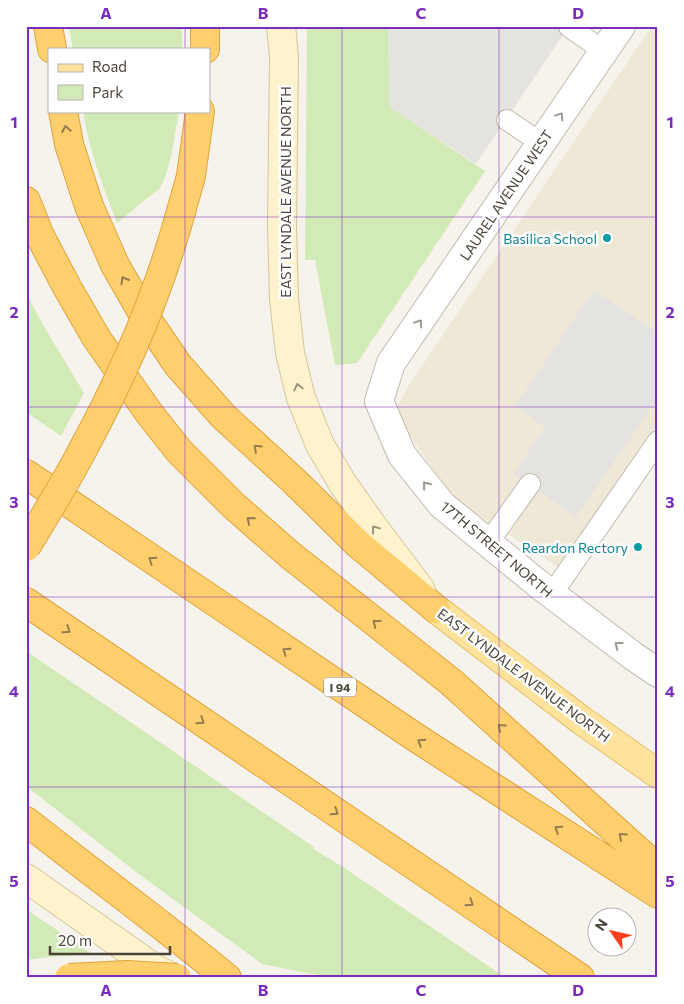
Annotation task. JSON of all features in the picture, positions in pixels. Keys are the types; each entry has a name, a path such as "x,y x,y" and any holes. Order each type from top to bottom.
{"highway":[{"path":"48,26 52,48"},
{"path":"205,26 205,48"},
{"path":"63,112 69,144 89,206 115,265 142,312 178,365 224,416 358,544 436,609"},
{"path":"26,547 82,452 111,395 158,287 173,242 191,176 200,112"},
{"path":"26,201 40,236 97,339 149,413 180,451 232,505 290,555 451,682 658,869"},
{"name":"I 94","path":"26,474 415,738 658,894"},
{"path":"26,602 580,978"},
{"path":"26,821 180,939 227,978"},
{"path":"69,978 127,975 175,978"}],"main road":[{"name":"EAST LYNDALE AVENUE NORTH","path":"281,26 284,57 282,227 284,299 290,353 301,398 320,445 343,484 436,609 581,720 658,774"},
{"path":"26,878 157,970 175,978"}],"street":[{"name":"LAUREL AVENUE WEST","path":"391,363 621,26"},
{"name":"17TH STREET NORTH","path":"391,363 379,401 402,455 442,505 552,594 658,673"}],"lane":[{"path":"569,27 604,51"},
{"path":"507,120 541,143"},
{"path":"552,594 658,441"},
{"path":"488,543 530,484"}],"shaded area":[{"path":"388,26 569,26 476,164 390,107"},
{"path":"652,26 658,26 658,424 561,569 455,500 401,423 398,405 407,388"},
{"path":"594,290 658,333 658,398 576,517 514,474 545,427 515,406"}],"green space":[{"path":"69,26 182,26 182,48 73,48"},
{"path":"307,26 388,26 390,107 485,171 357,363 335,365 315,260 305,260"},
{"path":"83,112 179,112 170,160 160,188 117,223 93,154"},
{"path":"26,293 84,393 61,436 26,412"},
{"path":"26,651 314,847 313,849 343,867 506,978 333,978 262,964 140,875 26,786"},
{"path":"26,909 92,954 26,960"}],"place":[{"name":"Basilica School","path":"607,238"},
{"name":"Reardon Rectory","path":"638,547"}]}
